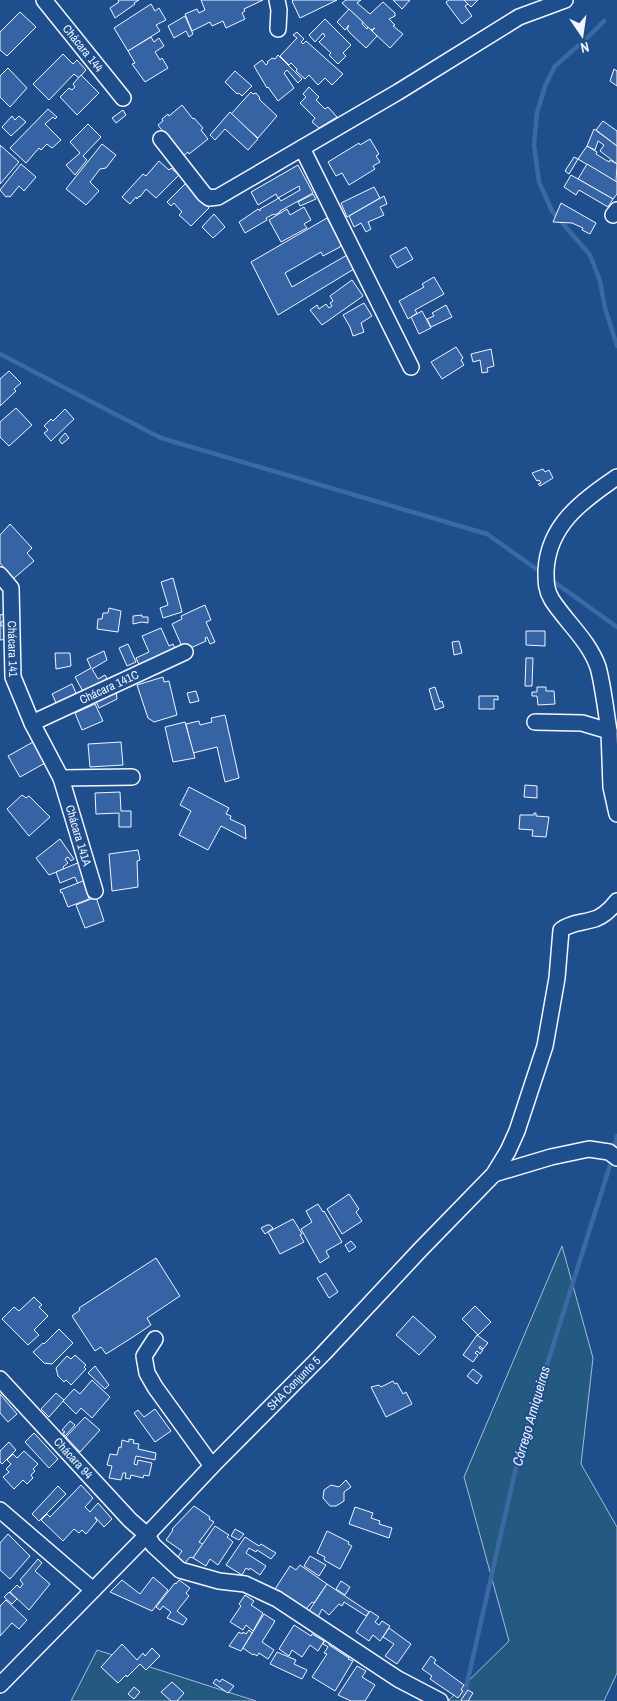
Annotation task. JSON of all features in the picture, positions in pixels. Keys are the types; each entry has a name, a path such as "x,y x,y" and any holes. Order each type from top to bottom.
{"street":[{"name":"Chácara 144","path":"44,0 123,98"},
{"path":"277,0 279,10 278,29"},
{"path":"161,139 204,194 213,199 232,190 398,92 519,17 565,0"},
{"path":"302,148 411,367"},
{"path":"617,478 584,500 559,528 547,556 546,587 552,600 583,640 598,666 609,731 611,787 617,814"},
{"name":"Chácara 141","path":"0,574 5,590 13,677 32,723"},
{"name":"Chácara 141C","path":"32,723 185,652"},
{"path":"535,722 582,723 609,731"},
{"name":"Chácara 141A","path":"32,723 61,778 95,891"},
{"path":"61,778 132,777"},
{"name":"SHA Conjunto 5","path":"0,1686 494,1174 508,1152 518,1131 545,1046 557,978 561,930 572,924 600,917 617,902"},
{"path":"494,1174 551,1157 589,1149 609,1152 617,1158"},
{"path":"155,1339 144,1356 147,1373 174,1416 212,1466"},
{"name":"Chácara 94","path":"0,1379 130,1520 147,1535 153,1545 180,1570 219,1581 245,1584 277,1599 398,1679 440,1701"},
{"path":"0,1510 93,1590"}],"shaded area":[{"path":"562,1246 593,1358 581,1464 617,1527 617,1673 604,1701 448,1701 509,1641 464,1477"},
{"path":"97,1650 256,1701 71,1701"}],"building":[{"path":"118,0 139,0 115,18 110,8 119,2"},
{"path":"201,0 263,0 244,9 245,11 242,13 245,19 226,28 223,21 212,26 210,22 192,31 185,14 197,9 199,13 205,10"},
{"path":"293,0 337,0 300,18"},
{"path":"346,0 361,0 357,3 370,14 383,2 395,13 395,16 389,19 395,25 393,26 403,34 390,48 372,31 375,28 371,30 342,3"},
{"path":"393,0 410,0 402,9"},
{"path":"449,0 464,0 468,4 465,6 472,16 462,24 447,4 446,2"},
{"path":"464,0 478,0 471,7"},
{"path":"151,4 155,11 159,8 166,20 156,25 160,31 128,51 114,28"},
{"path":"349,9 363,22 362,24 367,29 368,27 377,36 366,48 347,29 349,25 345,30 337,22"},
{"path":"20,12 36,27 7,56 0,50 0,32"},
{"path":"185,16 193,34 189,37 186,31 174,38 168,26"},
{"path":"325,19 351,45 343,53 346,56 338,64 329,55 331,53 319,42 325,36 323,33 315,42 309,35"},
{"path":"297,32 304,39 301,42 303,44 306,41 343,74 332,85 325,78 318,85 309,75 305,79 296,71 297,69 291,63 289,65 280,56 297,38 293,35"},
{"path":"151,37 154,42 159,38 164,46 155,52 160,60 162,58 168,68 145,82 132,64 135,63 128,51"},
{"path":"63,54 73,64 77,60 86,70 79,78 74,74 49,100 33,84"},
{"path":"278,55 302,79 298,83 287,70 284,73 294,88 278,101 267,88 254,66 262,60 266,65 267,62 272,58 275,59"},
{"path":"8,68 27,88 10,107 0,97 0,76"},
{"path":"614,69 617,71 617,86 610,81"},
{"path":"235,71 252,86 242,96 239,93 237,94 225,82"},
{"path":"81,75 99,93 77,115 60,97 69,88 72,90 75,87 73,84"},
{"path":"309,87 319,97 316,100 325,109 328,107 337,117 319,128 312,122 315,118 300,103 306,97 303,94"},
{"path":"251,92 253,94 256,93 259,99 277,116 258,138 231,114"},
{"path":"182,105 203,128 201,130 208,139 189,154 188,152 182,157 158,125 168,114 169,116"},
{"path":"48,109 57,117 55,119 53,117 45,124 61,140 52,148 47,144 41,150 39,148 26,163 10,148"},
{"path":"123,110 126,115 116,123 112,118"},
{"path":"230,112 258,139 248,150 225,129 215,140 210,135"},
{"path":"12,116 15,120 19,116 26,122 11,136 2,127"},
{"path":"603,121 617,131 617,146 596,130"},
{"path":"88,124 101,137 83,156 87,160 75,175 66,165 80,153 70,142"},
{"path":"594,129 617,146 617,164 600,151 604,145 598,141 595,150 587,146"},
{"path":"370,139 379,154 376,156 380,162 373,166 375,169 349,185 342,173 336,176 328,162 359,143 360,145"},
{"path":"102,144 116,155 106,168 100,169 90,182 99,191 86,205 66,189"},
{"path":"0,145 19,162 0,184"},
{"path":"587,146 609,162 610,160 617,164 616,182 578,159"},
{"path":"574,157 578,159 569,174 565,171"},
{"path":"159,161 169,170 171,168 179,175 156,198 146,189 140,197 137,199 136,197 130,204 122,197 143,174 146,176"},
{"path":"21,164 36,177 24,191 19,186 10,197 6,197 0,190"},
{"path":"587,164 617,182 617,194 613,199 578,179"},
{"path":"298,165 313,193 275,215 266,218 267,220 245,233 239,222 258,209 260,211 260,209 279,198 281,201 300,190 299,186 278,198 276,194 258,205 251,192"},
{"path":"571,175 613,199 608,207 579,190 576,195 564,187"},
{"path":"186,183 209,208 191,226 179,215 182,212 174,203 171,206 167,202"},
{"path":"374,187 380,198 347,217 341,203"},
{"path":"313,194 316,199 300,206 298,202"},
{"path":"384,196 387,204 380,207 384,215 368,222 371,229 366,232 361,223 354,227 349,216"},
{"path":"561,203 596,223 590,234 572,223 553,222"},
{"path":"304,207 311,220 304,224 307,228 281,242 269,220 287,209 290,215"},
{"path":"214,214 225,227 213,238 202,227"},
{"path":"327,218 341,244 340,247 323,256 321,252 285,273 292,287 347,255 354,269 278,315 251,262"},
{"path":"406,247 413,259 397,268 390,256"},
{"path":"434,277 444,294 415,310 417,313 408,319 399,301 424,287 422,284"},
{"path":"352,280 363,296 322,325 310,310 317,305 319,309 326,304 329,308 332,306 330,303 333,301 330,296"},
{"path":"364,303 372,316 361,323 364,332 353,336 343,315"},
{"path":"446,305 452,317 431,327 427,319 434,316 432,313"},
{"path":"422,311 431,328 419,334 411,317"},
{"path":"456,347 463,358 461,360 464,365 442,379 431,362"},
{"path":"491,349 494,366 487,368 488,372 482,373 480,360 473,362 471,354"},
{"path":"9,371 21,383 14,389 16,391 0,406 0,379"},
{"path":"16,408 32,425 9,446 0,437 0,422"},
{"path":"65,409 74,419 51,441 44,433 48,430 44,426 51,419 53,421"},
{"path":"65,433 69,438 62,444 59,440"},
{"path":"543,469 545,472 549,470 553,478 540,486 538,484 541,483 539,480 537,481 532,473"},
{"path":"10,524 32,548 27,553 34,561 13,579 0,563 0,535"},
{"path":"173,578 182,612 163,618 160,608 168,605 161,582"},
{"path":"205,605 211,620 206,622 215,642 210,644 207,637 205,638 206,641 184,651 172,624 182,619 181,616"},
{"path":"109,608 121,611 118,632 97,629 98,619 102,619 103,613 108,613"},
{"path":"5,614 5,621 1,622 1,626 7,625 8,639 0,640 0,615"},
{"path":"142,615 142,617 148,617 148,623 133,624 133,616"},
{"path":"161,628 169,646 173,644 177,653 141,669 136,658 149,652 142,636"},
{"path":"526,631 545,631 545,646 526,645"},
{"path":"459,641 462,653 454,655 452,642"},
{"path":"128,644 136,662 127,666 119,648"},
{"path":"104,651 107,660 92,669 98,679 105,675 109,682 85,695 75,677 91,668 87,659"},
{"path":"55,653 70,653 71,666 56,669"},
{"path":"526,658 533,658 532,686 525,686"},
{"path":"163,677 164,682 169,681 177,715 154,722 148,718 137,685"},
{"path":"72,684 79,700 58,707 52,694"},
{"path":"435,687 440,702 442,701 444,707 435,710 429,689"},
{"path":"537,687 546,687 546,691 554,691 555,704 538,705 537,696 532,696 532,692 537,692"},
{"path":"116,690 117,699 99,708 95,699"},
{"path":"196,691 199,701 190,703 187,693"},
{"path":"479,696 498,696 498,700 494,699 494,709 479,709"},
{"path":"95,704 103,721 82,730 75,713"},
{"path":"225,715 239,778 225,782 217,747 193,753 186,724 199,721 200,725 212,722 211,718"},
{"path":"185,722 195,758 173,762 165,727"},
{"path":"33,742 45,763 20,777 8,756"},
{"path":"121,742 123,765 90,767 88,744"},
{"path":"525,785 537,786 537,798 524,797"},
{"path":"189,787 229,808 226,814 231,816 230,819 245,826 246,839 221,826 208,850 179,835 191,811 180,805"},
{"path":"120,792 121,811 131,811 131,827 119,827 119,813 96,814 95,793"},
{"path":"22,795 26,798 29,796 50,817 29,836 7,809"},
{"path":"536,813 536,816 549,817 546,837 532,836 533,830 519,829 520,815 534,815"},
{"path":"60,839 74,859 71,861 68,857 65,859 68,863 63,867 64,869 49,875 36,858"},
{"path":"138,850 140,860 137,861 138,887 112,891 109,854"},
{"path":"80,862 86,880 78,884 75,877 60,883 56,872"},
{"path":"83,881 89,899 68,907 60,890"},
{"path":"96,897 104,921 85,928 76,905"},
{"path":"349,1194 359,1209 356,1212 362,1221 342,1234 327,1209"},
{"path":"318,1204 342,1242 326,1251 329,1257 320,1263 301,1229 312,1222 306,1211"},
{"path":"293,1219 302,1234 300,1235 304,1242 280,1254 268,1232"},
{"path":"267,1225 273,1228 265,1234 261,1228"},
{"path":"351,1241 356,1247 349,1252 345,1245"},
{"path":"156,1258 180,1296 147,1318 151,1325 133,1337 106,1354 101,1347 95,1351 72,1316 80,1310 79,1308"},
{"path":"326,1273 338,1292 329,1298 317,1278"},
{"path":"34,1297 42,1305 39,1307 48,1316 34,1330 39,1335 28,1345 2,1319 14,1307 19,1311"},
{"path":"475,1306 491,1322 478,1335 462,1319"},
{"path":"413,1316 436,1337 419,1355 396,1335"},
{"path":"59,1329 73,1343 52,1364 44,1363 33,1352"},
{"path":"477,1335 488,1343 483,1349 480,1346 479,1348 483,1350 480,1354 477,1351 475,1353 478,1355 473,1362 463,1355"},
{"path":"75,1355 86,1365 84,1367 86,1369 71,1385 66,1380 64,1382 58,1376 56,1368 67,1356 71,1359"},
{"path":"95,1366 109,1385 105,1389 88,1373"},
{"path":"473,1369 482,1376 477,1384 467,1376"},
{"path":"92,1380 110,1397 92,1418 81,1408 76,1414 63,1401 74,1389 80,1394"},
{"path":"393,1381 395,1384 397,1383 403,1394 406,1392 412,1404 386,1417 371,1387 379,1385 381,1387"},
{"path":"56,1393 64,1400 49,1417 41,1409"},
{"path":"0,1394 17,1414 8,1422 0,1413"},
{"path":"155,1409 171,1431 155,1442 134,1413 138,1410 144,1417"},
{"path":"85,1417 100,1430 80,1452 66,1437"},
{"path":"70,1421 75,1425 65,1436 63,1433 65,1432 62,1430"},
{"path":"34,1433 58,1459 49,1468 25,1442"},
{"path":"129,1439 134,1440 133,1443 139,1444 138,1449 156,1453 155,1460 136,1456 134,1464 137,1465 138,1460 152,1463 149,1476 144,1475 143,1478 131,1475 130,1479 125,1478 126,1473 123,1473 121,1480 109,1478 112,1466 107,1465 110,1454 117,1455 119,1447 121,1448 122,1440 129,1442"},
{"path":"9,1442 16,1450 2,1464 0,1462 0,1451"},
{"path":"24,1451 38,1464 33,1469 35,1471 31,1475 33,1478 27,1484 23,1480 14,1489 3,1477 9,1472 6,1469 11,1464 7,1460 13,1454 17,1458"},
{"path":"346,1480 351,1487 344,1492 344,1501 336,1506 330,1506 323,1498 324,1490 331,1485 339,1487"},
{"path":"81,1485 93,1498 85,1507 90,1512 98,1503 112,1519 104,1527 95,1517 97,1521 86,1534 82,1530 79,1533 74,1529 63,1541 41,1520 47,1514 50,1517"},
{"path":"58,1486 66,1494 39,1521 32,1514"},
{"path":"194,1506 214,1522 199,1542 203,1544 193,1558 190,1557 184,1564 177,1558 182,1551 166,1540 172,1529"},
{"path":"355,1507 373,1513 371,1518 380,1521 379,1524 392,1528 389,1538 349,1524"},
{"path":"215,1526 229,1535 227,1537 233,1542 218,1565 210,1559 206,1566 193,1558"},
{"path":"235,1529 244,1534 239,1540 231,1536"},
{"path":"327,1531 349,1542 348,1544 352,1546 340,1569 324,1560 325,1557 317,1553"},
{"path":"8,1534 30,1556 10,1579 0,1570 0,1543"},
{"path":"245,1537 259,1546 261,1544 276,1553 271,1559 257,1550 256,1552 249,1548 246,1553 266,1566 260,1575 250,1568 249,1570 246,1568 242,1575 226,1565"},
{"path":"310,1556 326,1565 319,1576 304,1566"},
{"path":"38,1559 42,1563 35,1571 50,1584 29,1610 10,1592 17,1585 20,1588 23,1584 20,1580"},
{"path":"300,1565 327,1584 314,1603 312,1602 306,1609 275,1589 290,1566 296,1570"},
{"path":"153,1577 168,1590 152,1611 110,1592 122,1580 140,1594"},
{"path":"179,1580 190,1588 186,1593 189,1596 177,1611 187,1619 183,1625 167,1618 171,1612 163,1606 160,1610 156,1607"},
{"path":"341,1581 350,1587 345,1595 336,1589"},
{"path":"327,1584 369,1612 366,1616 344,1602 342,1606 339,1604 329,1615 322,1609 318,1617 309,1611"},
{"path":"9,1592 17,1599 12,1604 4,1597"},
{"path":"245,1595 254,1601 251,1605 263,1613 253,1631 246,1625 243,1630 230,1622 241,1606 239,1604"},
{"path":"6,1600 27,1620 19,1629 12,1623 0,1636 0,1606"},
{"path":"370,1611 379,1617 375,1622 379,1625 382,1621 390,1626 380,1641 373,1635 369,1641 356,1632"},
{"path":"264,1614 275,1621 262,1642 274,1650 268,1659 259,1653 257,1656 253,1655 243,1648"},
{"path":"294,1625 311,1636 312,1634 324,1641 318,1651 310,1645 302,1657 292,1650 289,1656 279,1649"},
{"path":"389,1628 411,1644 397,1664 385,1656 394,1644 383,1637"},
{"path":"249,1630 252,1633 241,1651 229,1646 239,1632 246,1634"},
{"path":"325,1640 330,1643 329,1645 353,1661 335,1691 312,1677 327,1654 324,1653 328,1647 323,1644"},
{"path":"122,1644 137,1660 143,1653 145,1656 152,1648 160,1656 146,1670 140,1664 118,1683 101,1667"},
{"path":"277,1652 296,1660 294,1664 307,1670 302,1679 270,1664"},
{"path":"431,1656 436,1660 434,1663 464,1685 461,1690 463,1691 458,1698 430,1679 432,1676 422,1669"},
{"path":"357,1666 366,1671 362,1677 375,1685 365,1701 351,1701 338,1695"},
{"path":"216,1679 220,1682 222,1679 234,1686 228,1693 213,1683"},
{"path":"172,1682 184,1693 177,1701 171,1701 161,1692"},
{"path":"134,1687 140,1692 134,1699 128,1694"},
{"path":"468,1690 473,1693 468,1701 462,1701 461,1700"}],"waterway":[{"path":"604,21 555,66 545,86 537,113 534,145 539,182 552,211 590,255 600,281 605,308 617,346"},
{"path":"0,354 161,438 487,534 542,573"},
{"path":"550,579 617,627"},
{"name":"Córrego Arniqueiras","path":"614,1152 617,1136"},
{"name":"Córrego Arniqueiras","path":"463,1701 520,1450 612,1159"}]}
